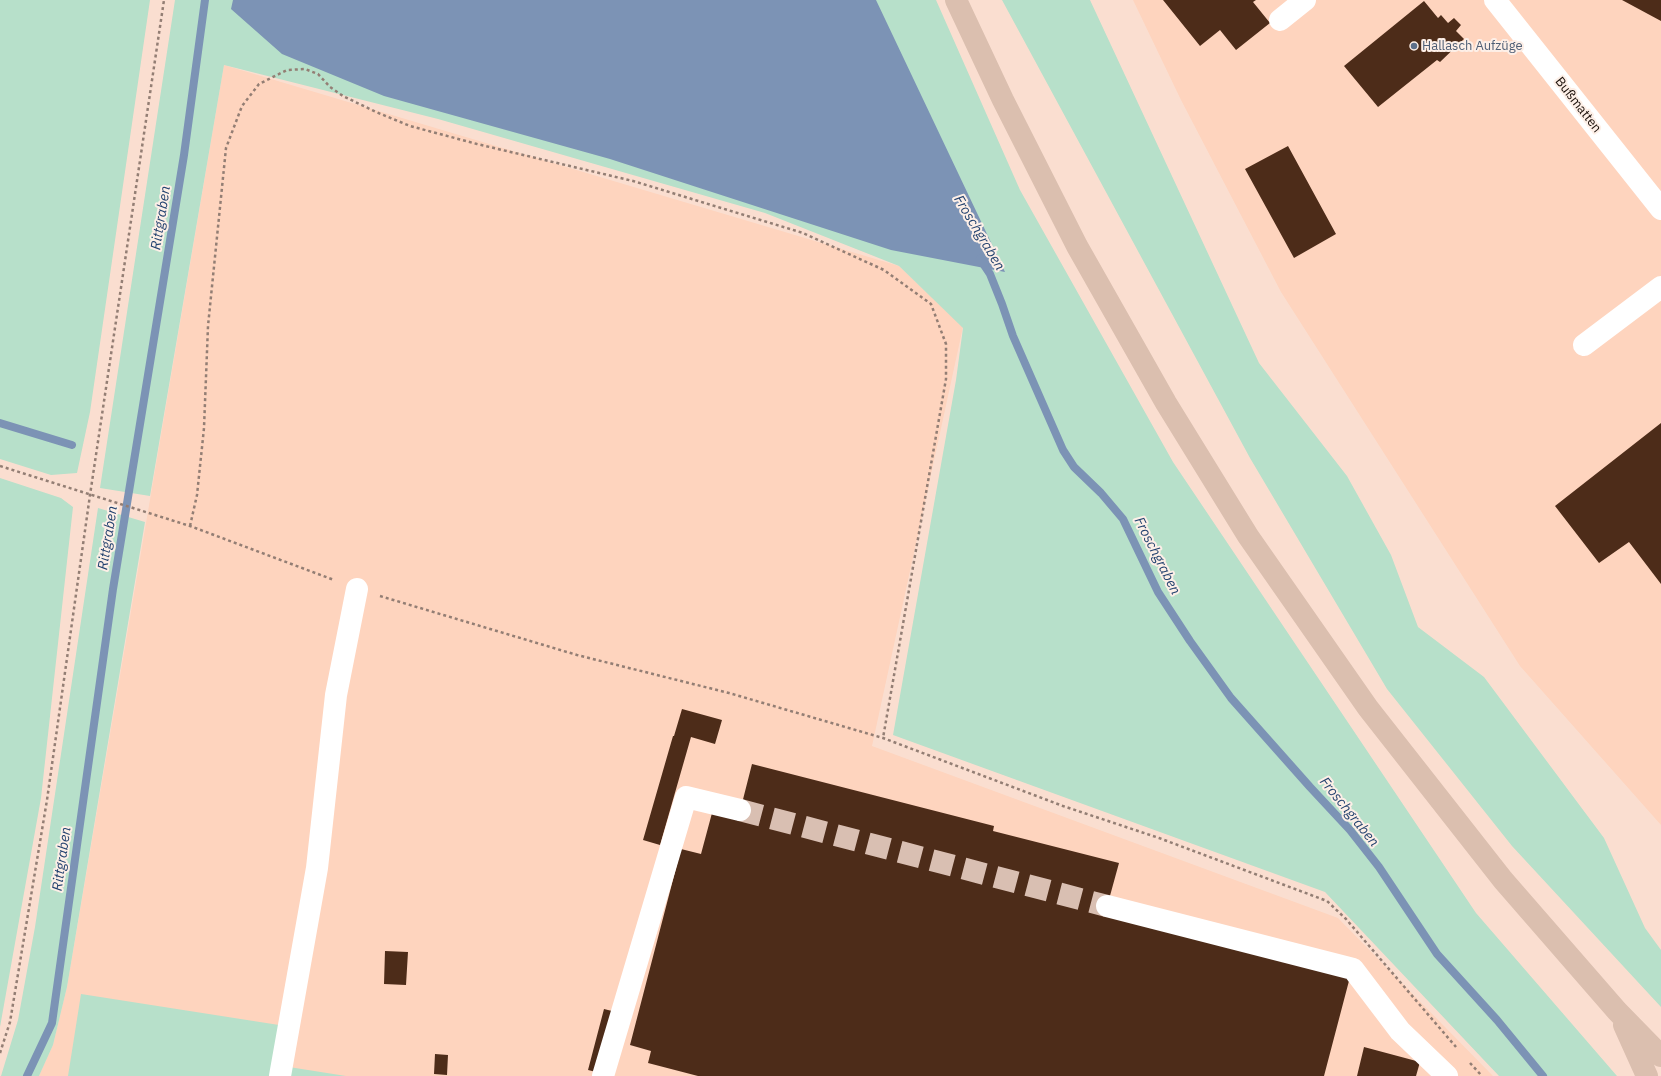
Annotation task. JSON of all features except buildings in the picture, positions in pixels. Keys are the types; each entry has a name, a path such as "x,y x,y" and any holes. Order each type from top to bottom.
{"main road":[{"path":"956,0 1003,100 1077,246 1166,403 1248,536 1372,714 1503,880 1617,1011 1661,1056"},
{"path":"1617,1011 1647,1076"}],"street":[{"path":"1280,20 1305,0"},
{"name":"Bußmatten","path":"1495,0 1661,209"},
{"path":"1584,344 1661,287"},
{"path":"280,1076 317,868 336,695 357,589"},
{"path":"603,1076 686,797 740,810"},
{"path":"1107,906 1353,969 1400,1031 1447,1076"}],"path":[{"path":"0,1053 10,1022 46,808 90,495 164,0"},
{"path":"190,526 197,495 204,428 208,326 226,148 242,106 259,84 287,70 305,69 318,74 330,87 343,96 410,126 492,148 634,181 804,233 884,270 931,304 946,344 946,379 882,738"},
{"path":"0,466 116,504 190,526 357,589 577,655 729,693 882,738 1063,806 1159,838 1327,901 1346,918 1458,1050"},
{"path":"1468,1062 1482,1076"}],"shaded area":[{"path":"1133,0 1661,0 1661,825 1520,666 1281,292 1181,100"},
{"path":"224,65 899,266 963,327 872,746 1338,918 1493,1076 39,1076 53,1045 67,987"}],"green space":[{"path":"0,0 150,0 90,412 77,473 51,475 0,459"},
{"path":"175,0 936,0 1020,190 1173,462 1476,913 1617,1076 1499,1076 1325,892 893,735 956,380 963,328 899,266 765,213 438,119 224,65 150,496 100,488"},
{"path":"1002,0 1090,0 1259,363 1347,476 1391,555 1418,627 1484,677 1604,838 1645,928 1661,950 1661,1007 1512,846 1387,689 1250,458"},
{"path":"0,478 61,498 73,507 41,798 0,1027"},
{"path":"98,508 145,522 67,987 53,1045 39,1076 1,1076 18,1020 35,927"},
{"path":"81,994 279,1025 271,1076 68,1076"},
{"path":"289,1067 346,1076 287,1076"}],"water":[{"path":"233,0 876,0 1005,272 891,250 610,159 384,96 282,54 231,9"}],"waterway":[{"name":"Rittgraben","path":"27,1076 52,1023 113,589 184,155 205,0"},
{"name":"Froschgraben","path":"980,259 990,274 1013,336 1063,450 1074,467 1101,493 1123,519 1158,592 1190,641 1231,698 1350,830 1379,867 1437,954 1497,1020 1543,1076"},
{"path":"0,423 72,445"}],"tunnel":[{"path":"740,810 1107,906"}],"place":[{"name":"Hallasch Aufzüge","path":"1414,46"}]}
